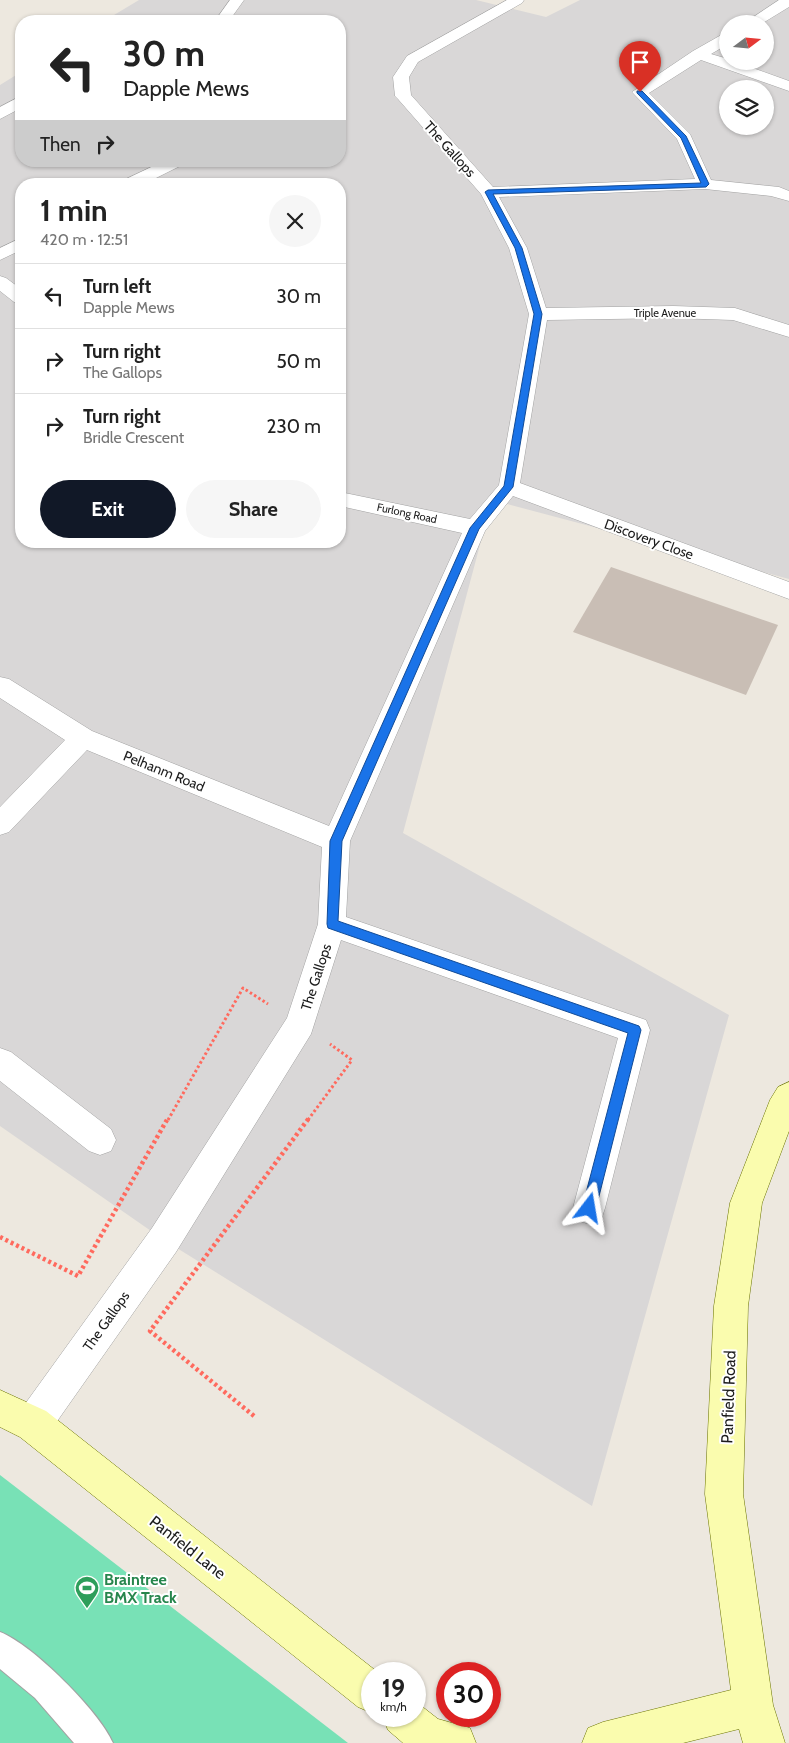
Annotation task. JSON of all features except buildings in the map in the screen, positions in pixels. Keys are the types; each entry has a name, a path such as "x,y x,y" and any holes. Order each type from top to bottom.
{"street":[{"path":"226,15 237,0"},
{"name":"The Gallops","path":"33,1424 164,1240 300,1024 332,924 336,841 475,528 509,487 538,314 518,248 488,192 403,96 401,77 412,59 517,0"},
{"path":"765,15 784,4 786,0"},
{"path":"706,184 684,137 640,92 719,42"},
{"path":"698,54 789,86"},
{"path":"0,114 15,105"},
{"path":"141,178 165,167"},
{"path":"488,192 706,184 773,191 789,196"},
{"path":"0,255 15,246"},
{"path":"0,282 15,293"},
{"name":"Triple Avenue","path":"538,314 673,312 734,314 789,331"},
{"name":"Discovery Close","path":"509,487 789,591"},
{"name":"Furlong Road","path":"346,500 475,528"},
{"name":"Pelhanm Road","path":"0,686 83,738 336,841"},
{"path":"0,824 83,738"},
{"path":"332,924 635,1030 589,1208"},
{"path":"0,1062 100,1140"},
{"name":"Panfield Road","path":"764,1743 753,1705 724,1494 731,1306 746,1203 780,1111 789,1097"},
{"name":"Panfield Lane","path":"0,1408 33,1424 361,1684"},
{"path":"603,1743 753,1705"},
{"path":"416,1727 428,1737 455,1743"}],"lane":[{"path":"0,1648 47,1686 96,1743"}],"shaded area":[{"path":"139,0 476,0 546,17 580,0 789,0 789,579 492,500 403,833 729,1015 592,1506 164,1240 0,1126 0,85 15,76 15,167 346,167 346,15 114,15"}],"green space":[{"name":"Braintree BMX Track","path":"0,1475 348,1743 0,1743"}],"place":[{"name":"Braintree BMX Track","path":"87,1609"}],"route":[{"path":"589,1208 635,1030 332,924 336,841 475,528 509,487 538,314 518,248 488,192 706,184 684,137 640,92"}]}
